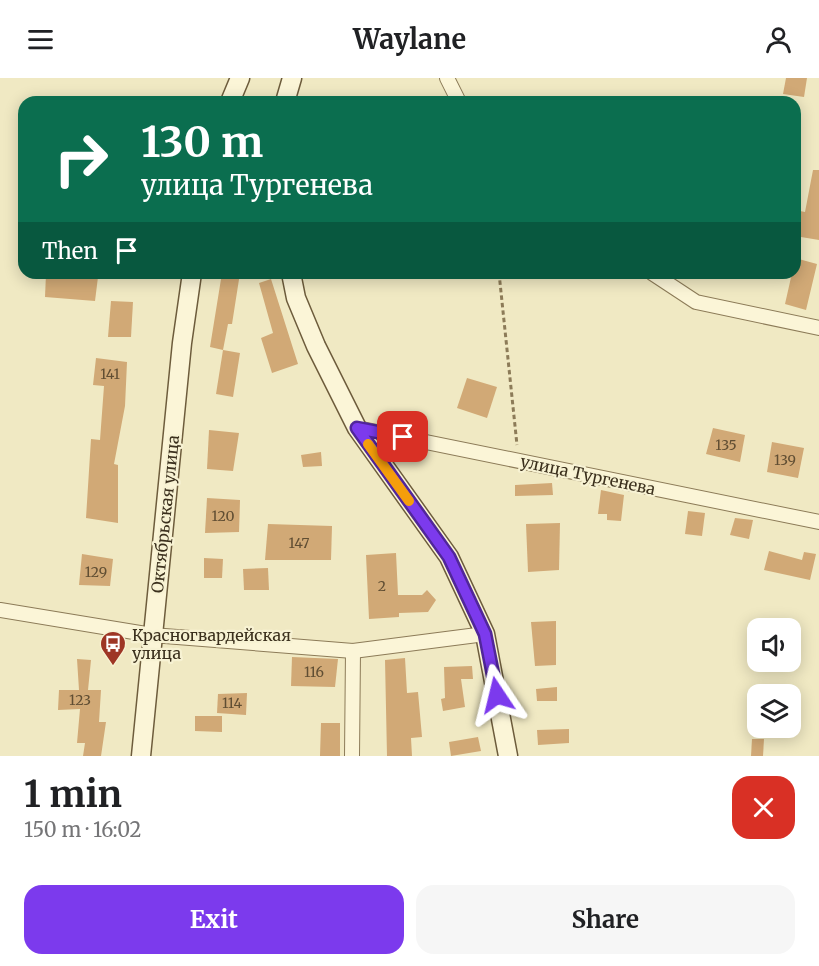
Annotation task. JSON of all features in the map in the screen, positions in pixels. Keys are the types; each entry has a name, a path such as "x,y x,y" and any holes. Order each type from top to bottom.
{"main road":[{"path":"232,96 240,78"},
{"path":"287,96 292,78"},
{"name":"Октябрьская улица","path":"141,756 182,343 191,279"},
{"path":"292,279 296,298 316,346 357,428 449,557 485,634 508,756"}],"street":[{"path":"447,78 456,96"},
{"path":"661,279 696,302 819,328"},
{"name":"улица Тургенева","path":"357,428 819,522"},
{"path":"0,610 152,635 353,651 485,634"},
{"path":"352,756 353,651"}],"path":[{"path":"500,279 517,445"}],"building":[{"path":"786,78 807,78 804,97 783,94"},
{"path":"813,170 819,170 819,240 801,237 801,211 805,212"},
{"path":"801,260 817,264 806,310 785,304 791,279 801,279"},
{"path":"46,279 98,279 95,301 45,297"},
{"path":"221,279 239,279 232,324 228,324 223,350 210,347"},
{"path":"271,279 298,364 272,373 261,338 273,333 259,283"},
{"path":"111,301 133,302 131,337 108,337"},
{"path":"223,350 240,353 233,397 216,394"},
{"path":"96,358 127,362 125,406 114,464 118,465 118,523 86,518 91,439 100,440 104,386 93,385"},
{"path":"467,378 497,387 487,418 457,408"},
{"path":"713,428 745,435 740,462 706,454"},
{"path":"209,430 239,433 233,471 207,469"},
{"path":"772,442 804,448 798,478 767,472"},
{"path":"321,452 322,466 303,467 301,455"},
{"path":"552,483 553,495 515,496 515,485"},
{"path":"601,490 624,495 621,521 607,520 607,514 598,514"},
{"path":"207,498 240,500 239,532 205,533"},
{"path":"688,511 705,513 702,536 685,534"},
{"path":"735,518 753,520 749,539 730,535"},
{"path":"560,523 559,570 528,572 526,524"},
{"path":"268,524 332,526 331,560 265,560"},
{"path":"769,551 802,560 804,552 816,554 810,580 764,570"},
{"path":"396,553 398,595 422,595 427,590 436,600 428,612 399,613 399,617 369,619 366,555"},
{"path":"82,554 113,559 110,586 79,585"},
{"path":"204,558 223,559 222,578 204,578"},
{"path":"268,568 269,590 244,590 243,569"},
{"path":"556,621 556,665 535,666 531,622"},
{"path":"292,657 338,659 335,687 291,686"},
{"path":"405,658 407,693 418,692 422,737 411,738 412,756 387,756 385,660"},
{"path":"77,659 91,660 88,690 101,690 99,722 106,722 101,756 83,756 85,743 77,743 80,709 58,710 59,690 79,690"},
{"path":"472,666 473,679 461,679 465,707 443,711 441,699 445,698 444,667"},
{"path":"557,687 557,701 537,701 536,689"},
{"path":"247,693 246,715 217,713 218,694"},
{"path":"195,716 222,716 222,732 195,731"},
{"path":"321,723 340,723 340,756 320,756"},
{"path":"569,729 569,743 538,745 537,730"},
{"path":"478,737 481,751 451,756 449,742"},
{"path":"752,739 764,739 763,756 751,756"}],"slow traffic":[{"path":"368,444 409,501"}],"place":[{"name":"Красногвардейская улица","path":"113,667"}],"route":[{"path":"403,437 357,428 449,557 485,634 497,695"}]}
